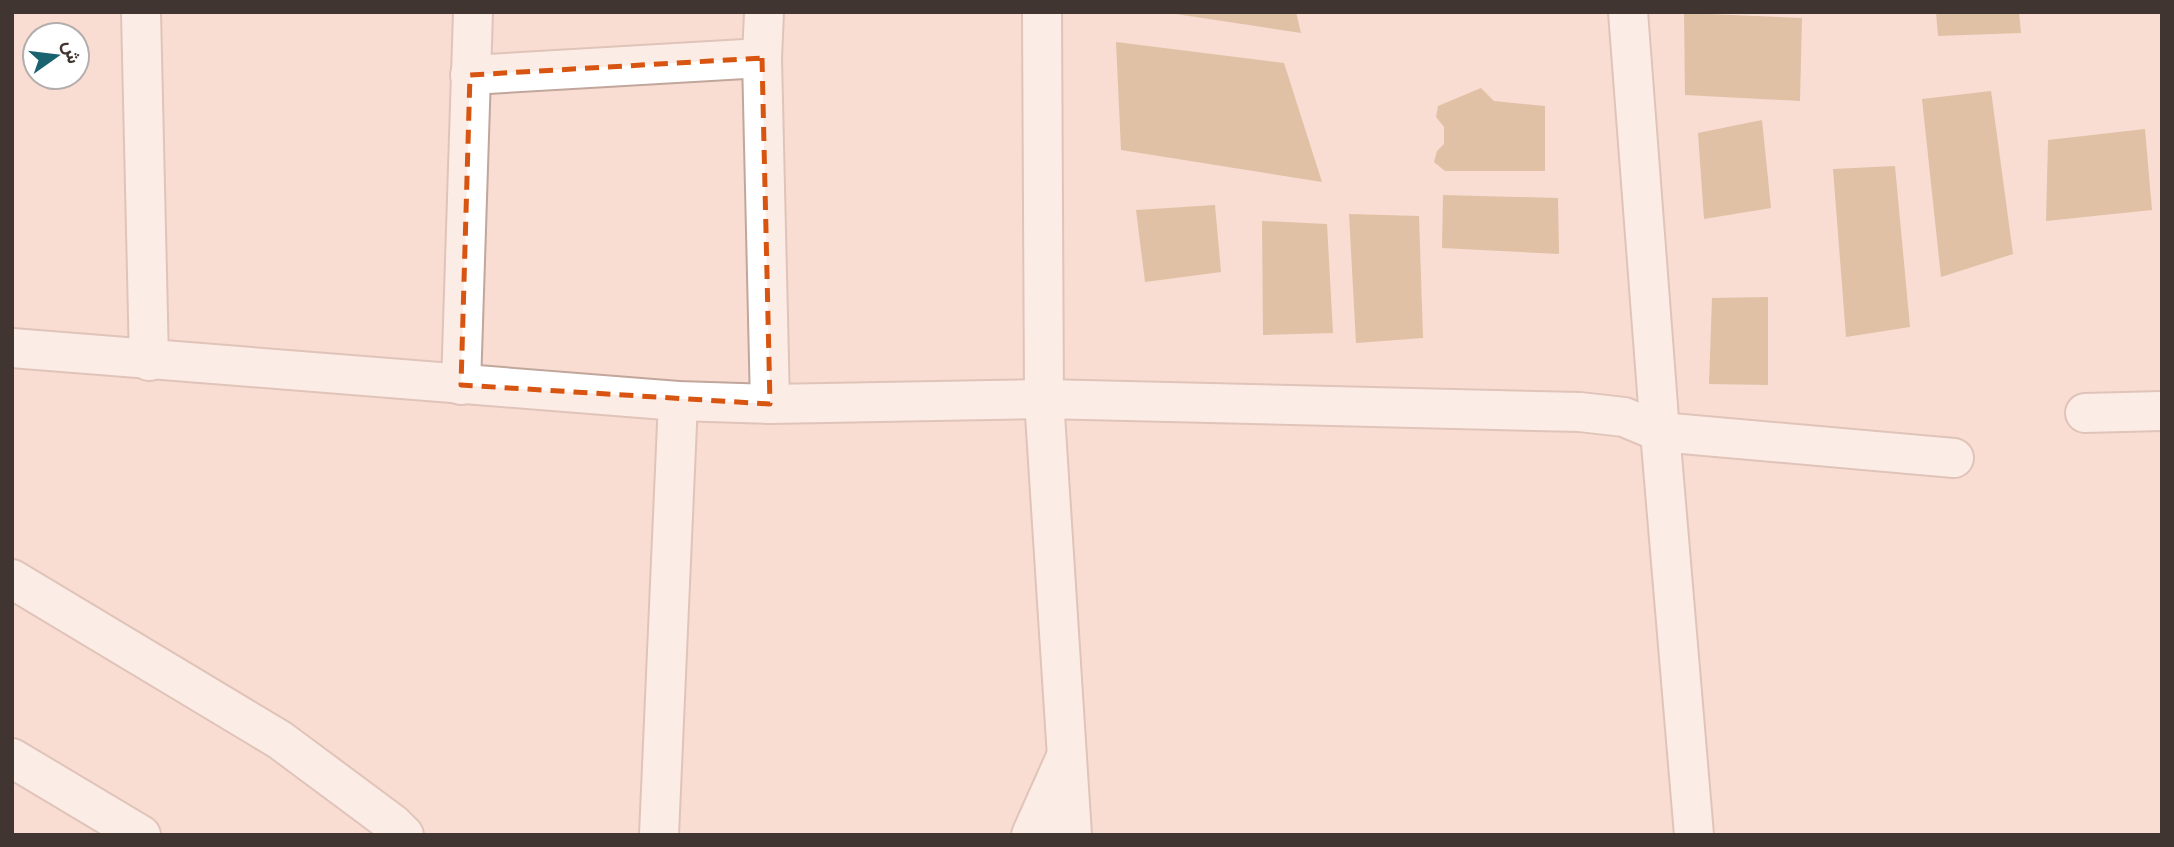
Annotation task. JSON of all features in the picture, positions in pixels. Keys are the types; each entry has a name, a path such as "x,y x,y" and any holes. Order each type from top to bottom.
{"street":[{"path":"141,12 149,361"},
{"path":"461,385 473,12"},
{"path":"764,12 762,58 770,404"},
{"path":"1042,12 1044,399 1072,835"},
{"path":"1628,12 1694,835"},
{"path":"470,75 762,58"},
{"path":"12,348 678,401 770,404 1044,399 1580,412 1624,417 1660,432 1954,458"},
{"path":"659,835 678,401"},
{"path":"2085,413 2162,411"},
{"path":"12,579 280,740 404,835"},
{"path":"1031,835 1066,757"},
{"path":"12,758 141,835"}],"highlighted area":[{"path":"762,58 770,404 461,385 470,75"}],"building":[{"path":"1296,12 1301,33 1176,14"},
{"path":"1936,12 2019,12 2021,33 1938,36"},
{"path":"1684,13 1802,18 1800,101 1685,95"},
{"path":"1116,42 1284,63 1322,182 1121,150"},
{"path":"1481,88 1494,101 1545,106 1545,171 1445,171 1434,162 1437,151 1444,144 1444,127 1436,117 1438,106"},
{"path":"1991,91 2013,254 1941,277 1922,99"},
{"path":"1762,120 1771,208 1704,219 1698,133"},
{"path":"2145,129 2152,210 2046,221 2048,140"},
{"path":"1895,166 1910,327 1846,337 1833,169"},
{"path":"1443,195 1558,198 1559,254 1442,248"},
{"path":"1215,205 1221,272 1145,282 1136,210"},
{"path":"1349,214 1419,216 1423,338 1356,343"},
{"path":"1262,221 1327,224 1333,333 1263,335"},
{"path":"1768,297 1768,385 1709,384 1712,298"}]}
